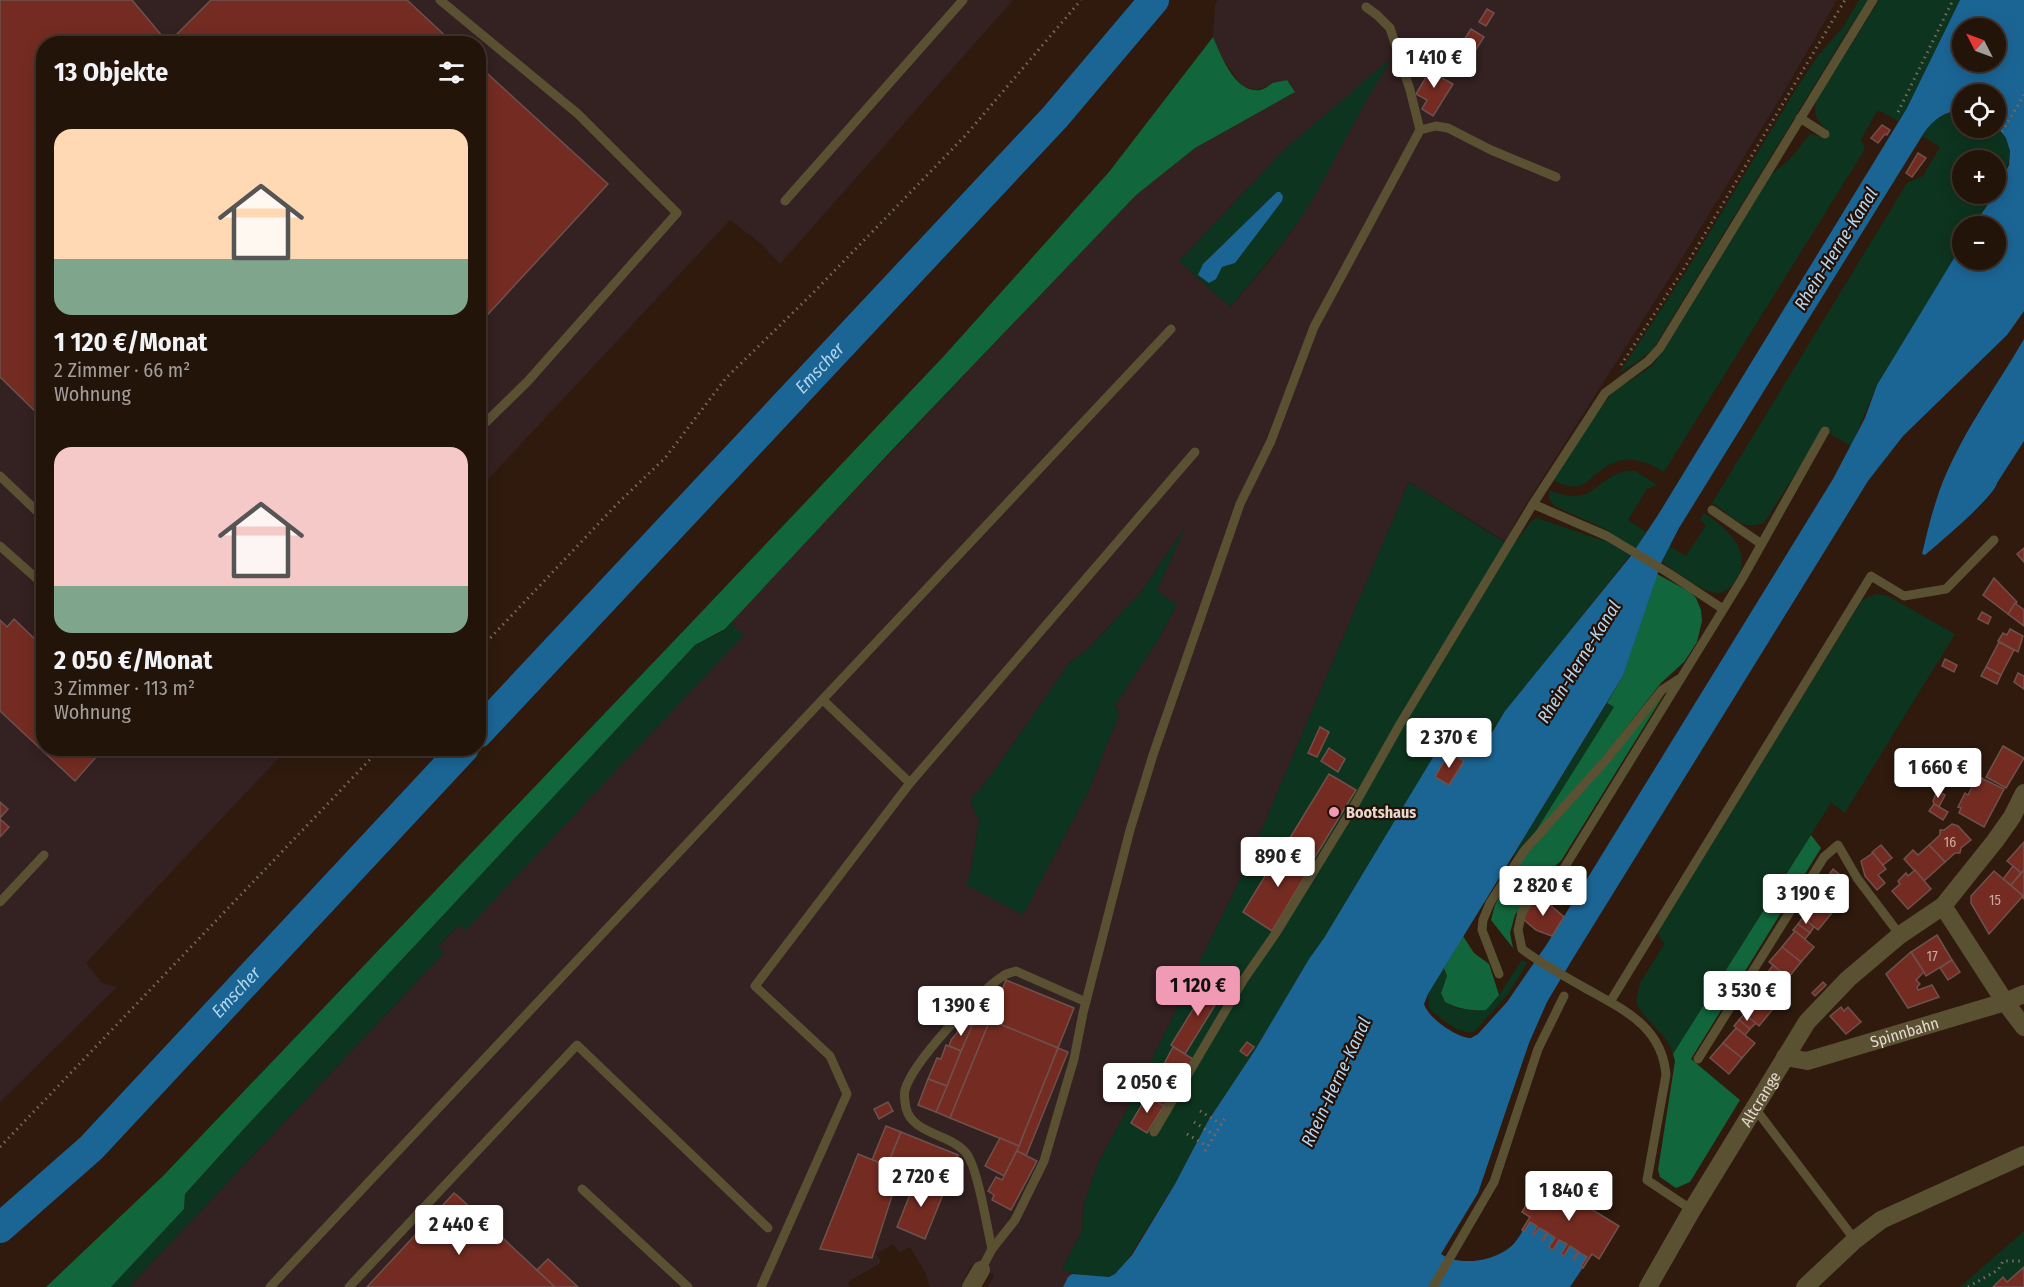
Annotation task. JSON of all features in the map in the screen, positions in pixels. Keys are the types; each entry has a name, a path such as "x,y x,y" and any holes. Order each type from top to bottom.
{"street":[{"name":"Altcrange","path":"1648,1287 1692,1210 1807,1022 1848,979 1900,935 1943,906 1995,841 2012,817 2024,793"},
{"path":"1943,906 2024,1027"},
{"name":"Spinnbahn","path":"1785,1057 1807,1061 2006,1002 2024,994"},
{"path":"1805,1287 1855,1240 1881,1220 2024,1155"},
{"path":"971,1287 981,1269"}],"lane":[{"path":"440,0 484,36"},
{"path":"785,201 963,0"},
{"path":"1154,1132 1244,979 1276,933 1354,806 1400,724 1533,504 1605,393 1648,361 1660,348 1873,0"},
{"path":"981,1269 1015,1220 1044,1161 1074,1059 1086,1002 1136,808 1240,504 1271,441 1314,327 1420,130 1390,28 1366,7"},
{"path":"486,38 578,114 677,213 528,381 486,422"},
{"path":"1800,118 1825,134"},
{"path":"1420,130 1436,126 1448,128 1491,150 1556,177"},
{"path":"270,1287 1172,329"},
{"path":"1692,1210 1647,1180 1666,1075 1665,1059 1659,1046 1633,1015 1564,977 1522,949 1518,930 1522,912 1539,886 1561,873 1681,678 1825,431"},
{"path":"761,1287 847,1094 830,1056 755,986 910,783 1195,452"},
{"path":"1,480 36,511"},
{"path":"1533,504 1607,536 1723,609"},
{"path":"1712,510 1760,543"},
{"path":"1610,1002 1871,576 1904,596 1946,589 1994,540"},
{"path":"0,546 36,578"},
{"path":"1499,974 1482,930 1483,920 1490,903 1524,851 1606,760 1662,690 1681,678"},
{"path":"823,700 910,783"},
{"path":"1698,1059 1824,857 1838,845 1857,878 1900,935"},
{"path":"0,902 44,855"},
{"path":"993,1249 974,1167 967,1154 957,1143 936,1135 915,1122 906,1109 905,1090 921,1061 968,1005 1004,975 1016,971 1086,1002"},
{"path":"1433,1287 1494,1182 1538,1049 1564,996"},
{"path":"349,1287 577,1045 768,1228"},
{"path":"1754,1107 1855,1240"},
{"path":"582,1190 688,1287"}],"path":[{"path":"486,643 618,503 665,458 726,378 812,294 965,136 1081,0"},
{"path":"1612,386 1623,361 1685,267 1845,0"},
{"path":"1898,112 1953,0"},
{"path":"2006,125 2024,95"},
{"path":"0,1147 373,756"},
{"path":"1200,1111 1221,1124"},
{"path":"1205,1151 1225,1118"},
{"path":"1194,1122 1214,1135"},
{"path":"1187,1134 1208,1146"},
{"path":"1968,1287 1998,1270 2003,1261 2024,1261"}],"shaded area":[{"path":"0,0 1013,0 780,264 760,243 730,220 486,481 486,36 36,36 36,756 280,756 86,963 102,983 117,987 0,1102"},
{"path":"1218,0 1837,0 1679,263 1518,517 1506,542 1409,482 1243,873 1129,1106 1098,1163 1083,1206 1082,1231 1062,1269 1072,1274 1063,1287 988,1287 994,1275 971,1265 961,1287 930,1287 926,1274 910,1247 901,1252 893,1244 876,1254 881,1261 879,1264 848,1282 850,1287 129,1287 444,953 438,947 459,925 465,930 743,635 731,623 748,603 1135,195 1195,148 1295,92 1287,80 1256,90 1245,87 1238,81 1223,59 1213,37 1215,4","holes":["1391,61 1372,90 1296,225 1269,262 1230,307 1179,261 1286,148","1184,529 1157,591 1177,605 1158,640 1114,707 1120,712 1088,792 1023,914 967,885 979,820 971,801 1070,662 1088,649 1141,592"]}],"green space":[{"path":"1859,0 1868,0 1653,349 1619,373 1687,270 1796,89 1817,57 1843,27"},
{"path":"1879,0 1960,0 1907,108 1898,121 1878,110 1861,139 1865,149 1664,472 1645,463 1625,460 1611,464 1580,486 1564,485 1553,480 1590,422 1613,392 1652,366 1671,339 1771,175 1792,157 1810,134 1823,137 1827,129 1817,117 1816,101"},
{"path":"1213,37 1230,72 1243,86 1251,90 1260,90 1273,83 1287,80 1295,92 1195,148 1136,195 891,451 725,629 695,645 241,1132 185,1194 184,1209 111,1287 46,1287 163,1176 943,357 1109,172"},
{"path":"1389,60 1391,61 1300,219 1230,307 1179,261 1286,148","holes":["1277,192 1282,201 1235,263 1222,267 1203,264"]},
{"path":"1952,112 1952,138 2006,138 2009,149 2006,171 2006,150 1952,150 1952,204 1987,204 1980,216 1952,216 1952,261 1877,385 1851,446 1823,430 1764,523 1748,525 1736,521 1712,503 1907,183 1923,176 1940,147 1922,136 1930,126"},
{"path":"1627,471 1635,471 1658,485 1647,489 1628,520 1646,532 1637,547 1505,711 1489,736 1438,750 1255,1050 1208,1121 1175,1184 1123,1267 1117,1273 1106,1277 1079,1275 1062,1269 1082,1231 1083,1206 1098,1163 1129,1106 1243,873 1409,482 1512,547 1532,520 1537,518 1604,541 1610,531 1554,506 1549,498 1549,490 1576,496 1592,491 1606,480"},
{"path":"1704,513 1729,533 1740,550 1741,570 1736,580 1721,593 1697,586 1662,562 1669,546 1686,556 1706,525 1700,520"},
{"path":"1186,526 1157,591 1177,605 1158,640 1114,707 1120,712 1088,792 1023,915 966,885 971,870 979,820 970,801 994,771 1070,662 1088,649 1141,592"},
{"path":"1657,574 1690,592 1696,598 1701,610 1702,621 1697,642 1684,662 1661,683 1605,755 1534,834 1614,707 1607,703 1623,676"},
{"path":"1876,594 1886,595 1955,634 1845,813 1831,803 1673,1054 1666,1039 1644,1015 1636,1001 1640,983 1665,943 1660,939 1658,932 1862,600"},
{"path":"731,623 744,635 465,931 459,925 438,947 444,953 129,1287 111,1287 184,1209 185,1194 241,1132 695,645 725,630"},
{"path":"1663,696 1561,861 1539,879 1515,915 1510,933 1513,948 1491,920 1495,905 1525,853"},
{"path":"1607,703 1615,707 1534,834 1511,859"},
{"path":"1811,835 1821,848 1691,1059 1740,1100 1690,1182 1676,1188 1660,1177 1658,1170 1675,1061 1673,1054"},
{"path":"1463,936 1474,953 1489,964 1499,995 1486,1010 1470,1010 1455,1006 1445,1002 1441,993 1447,976 1444,968"},
{"path":"1522,960 1527,963 1508,994 1474,1032 1456,1028 1429,1008 1428,994 1444,968 1447,976 1441,993 1445,1002 1456,1008 1475,1011 1499,995"},
{"path":"2024,1231 2024,1287 1960,1287"}],"water":[{"name":"Rhein-Herne-Kanal","path":"1960,0 2024,0 2024,311 2007,335 1903,436 1868,481 1547,1002 1529,1043 1478,1193 1441,1254 1448,1258 1466,1261 1493,1257 1513,1245 1530,1217 1592,1254 1570,1287 1063,1287 1072,1274 1109,1277 1115,1274 1132,1255 1175,1184 1208,1121 1255,1050 1447,734 1490,736 1505,711 1630,557 1907,108","holes":["1952,84 2006,84 2006,138 2010,151 2006,171 2006,204 1988,204 1980,216 2006,216 2006,270 1952,270 1952,261 1877,385 1865,418 1833,479 1547,944 1507,1002 1478,1034 1471,1038 1451,1031 1437,1021 1427,1009 1424,1004 1428,994 1623,676 1662,561 1679,528 1922,136 1939,118 1952,112"]},
{"path":"1277,192 1283,196 1282,201 1235,263 1222,267 1216,279 1209,283 1198,275 1203,264"},
{"path":"2024,339 2024,441 1994,490 1942,541 1925,555 1922,554 1934,507 1947,472 1967,433"}],"building":[{"path":"0,0 132,0 162,36 36,36 36,412 0,377"},
{"path":"211,0 407,0 445,36 175,36"},
{"path":"1487,9 1494,13 1486,26 1479,22"},
{"path":"1471,29 1484,37 1472,56 1459,48"},
{"path":"1435,62 1447,69 1442,78 1453,84 1433,116 1422,109 1427,100 1416,94"},
{"path":"486,72 608,184 486,316"},
{"path":"1882,125 1890,130 1878,143 1871,138"},
{"path":"1918,153 1926,158 1912,177 1906,173"},
{"path":"2024,548 2024,562 2017,554"},
{"path":"1994,578 2017,602 2008,614 1983,595"},
{"path":"2015,603 2024,610 2024,626 2008,614"},
{"path":"1982,612 1991,617 1988,624 1978,619"},
{"path":"14,619 36,640 36,745 0,711 0,620 7,627"},
{"path":"2010,629 2023,636 2018,652 1998,641 2003,633 2007,635"},
{"path":"1999,642 2014,650 2001,675 1986,667"},
{"path":"1945,659 1957,665 1954,672 1942,666"},
{"path":"1986,667 2001,675 1997,684 1981,676"},
{"path":"2018,673 2024,676 2024,689 2014,682"},
{"path":"1320,727 1329,732 1317,757 1308,753"},
{"path":"2003,746 2024,758 2006,788 1986,777"},
{"path":"1329,748 1345,759 1338,772 1321,761"},
{"path":"1449,752 1464,761 1449,785 1435,777"},
{"path":"48,756 97,756 75,781"},
{"path":"1950,763 1967,771 1959,786 1943,778"},
{"path":"1967,771 2004,789 1984,827 1959,813 1961,808 1958,807 1965,793 1968,795 1974,783 1970,785 1962,781"},
{"path":"1329,774 1356,790 1312,862 1285,846"},
{"path":"1937,791 1945,795 1939,807 1933,801"},
{"path":"0,802 8,809 0,818"},
{"path":"1934,804 1948,812 1943,820 1929,811"},
{"path":"0,819 9,827 0,837"},
{"path":"1952,824 1958,826 1971,840 1961,848 1960,853 1955,853 1945,862 1929,845 1940,835 1940,830"},
{"path":"2024,842 2024,870 2021,873 2007,861"},
{"path":"1284,845 1313,863 1272,931 1243,912"},
{"path":"1881,845 1892,858 1883,865 1872,852"},
{"path":"1929,845 1945,862 1924,881 1904,859 1913,850 1918,855"},
{"path":"1873,853 1886,869 1878,875 1885,883 1877,890 1865,876 1861,861"},
{"path":"2013,866 2021,873 2011,885 2003,879"},
{"path":"1833,869 1845,879 1839,885 1828,876"},
{"path":"1915,870 1931,889 1908,909 1892,891 1900,884 1898,881 1906,873 1908,876"},
{"path":"2024,870 2024,899 2011,885"},
{"path":"1994,871 2023,896 1989,934 1971,903 1971,896"},
{"path":"1828,876 1839,885 1834,891 1823,882"},
{"path":"1824,883 1844,899 1831,914 1812,899"},
{"path":"1535,899 1549,904 1564,917 1552,936 1536,930 1522,918"},
{"path":"1812,899 1831,914 1818,930 1799,914"},
{"path":"1803,917 1814,927 1810,933 1798,924"},
{"path":"1798,924 1810,933 1805,939 1793,930"},
{"path":"1795,931 1814,947 1801,962 1782,947"},
{"path":"1937,935 1952,960 1926,976 1911,952"},
{"path":"1782,947 1801,962 1788,978 1769,962"},
{"path":"1911,952 1924,972 1916,980 1920,984 1917,987 1918,990 1932,985 1939,997 1908,1008 1886,974"},
{"path":"1952,960 1960,972 1948,980 1940,968"},
{"path":"1773,965 1785,975 1780,981 1768,972"},
{"path":"1768,972 1780,981 1775,987 1763,978"},
{"path":"1006,980 1074,1008 1058,1048 990,1020"},
{"path":"1211,980 1225,989 1185,1054 1171,1045"},
{"path":"1765,980 1784,995 1772,1010 1753,995"},
{"path":"1823,982 1826,985 1815,996 1812,993"},
{"path":"1753,995 1772,1010 1759,1026 1740,1010"},
{"path":"1841,1007 1844,1011 1848,1007 1861,1022 1846,1034 1830,1016"},
{"path":"1744,1014 1756,1023 1750,1029 1739,1020"},
{"path":"976,1015 990,1020 950,1118 936,1112"},
{"path":"990,1020 1058,1048 1019,1146 950,1118"},
{"path":"1739,1020 1750,1029 1745,1035 1734,1026"},
{"path":"965,1023 972,1026 961,1051 949,1046"},
{"path":"1736,1028 1755,1043 1742,1058 1723,1043"},
{"path":"1247,1042 1254,1047 1247,1056 1240,1051"},
{"path":"1723,1043 1742,1058 1729,1074 1710,1058"},
{"path":"946,1045 961,1051 947,1086 928,1079 937,1058 941,1059"},
{"path":"1173,1047 1193,1059 1164,1106 1147,1096"},
{"path":"1058,1048 1068,1052 1026,1156 1017,1151"},
{"path":"928,1079 947,1086 936,1112 918,1105"},
{"path":"1147,1096 1164,1106 1147,1133 1131,1123"},
{"path":"888,1102 893,1111 879,1119 874,1109"},
{"path":"886,1126 901,1132 887,1166 872,1160"},
{"path":"901,1132 958,1155 946,1187 888,1164"},
{"path":"1000,1138 1019,1146 1004,1176 985,1166"},
{"path":"1017,1151 1037,1161 1011,1210 992,1200 994,1195 988,1191 996,1177 1002,1180"},
{"path":"858,1154 900,1171 872,1258 820,1249"},
{"path":"928,1179 946,1187 925,1239 897,1227 915,1182 925,1186"},
{"path":"1542,1179 1619,1226 1599,1259 1592,1254 1583,1268 1581,1266 1587,1257 1579,1252 1573,1259 1578,1251 1570,1246 1564,1256 1561,1254 1567,1244 1559,1240 1553,1250 1549,1247 1555,1238 1548,1233 1543,1241 1547,1232 1539,1228 1534,1235 1537,1226 1530,1222 1524,1231 1522,1230 1530,1217 1522,1212"},
{"path":"454,1193 459,1197 555,1287 367,1287"},
{"path":"548,1259 578,1287 555,1287 537,1270"},
{"path":"2024,1267 2024,1287 1993,1287 2003,1277 2007,1282"}],"waterway":[{"name":"Emscher","path":"486,724 1055,117 1154,0"},
{"name":"Emscher","path":"0,1228 91,1148 457,756"}],"place":[{"name":"Bootshaus","path":"1334,812"}]}
